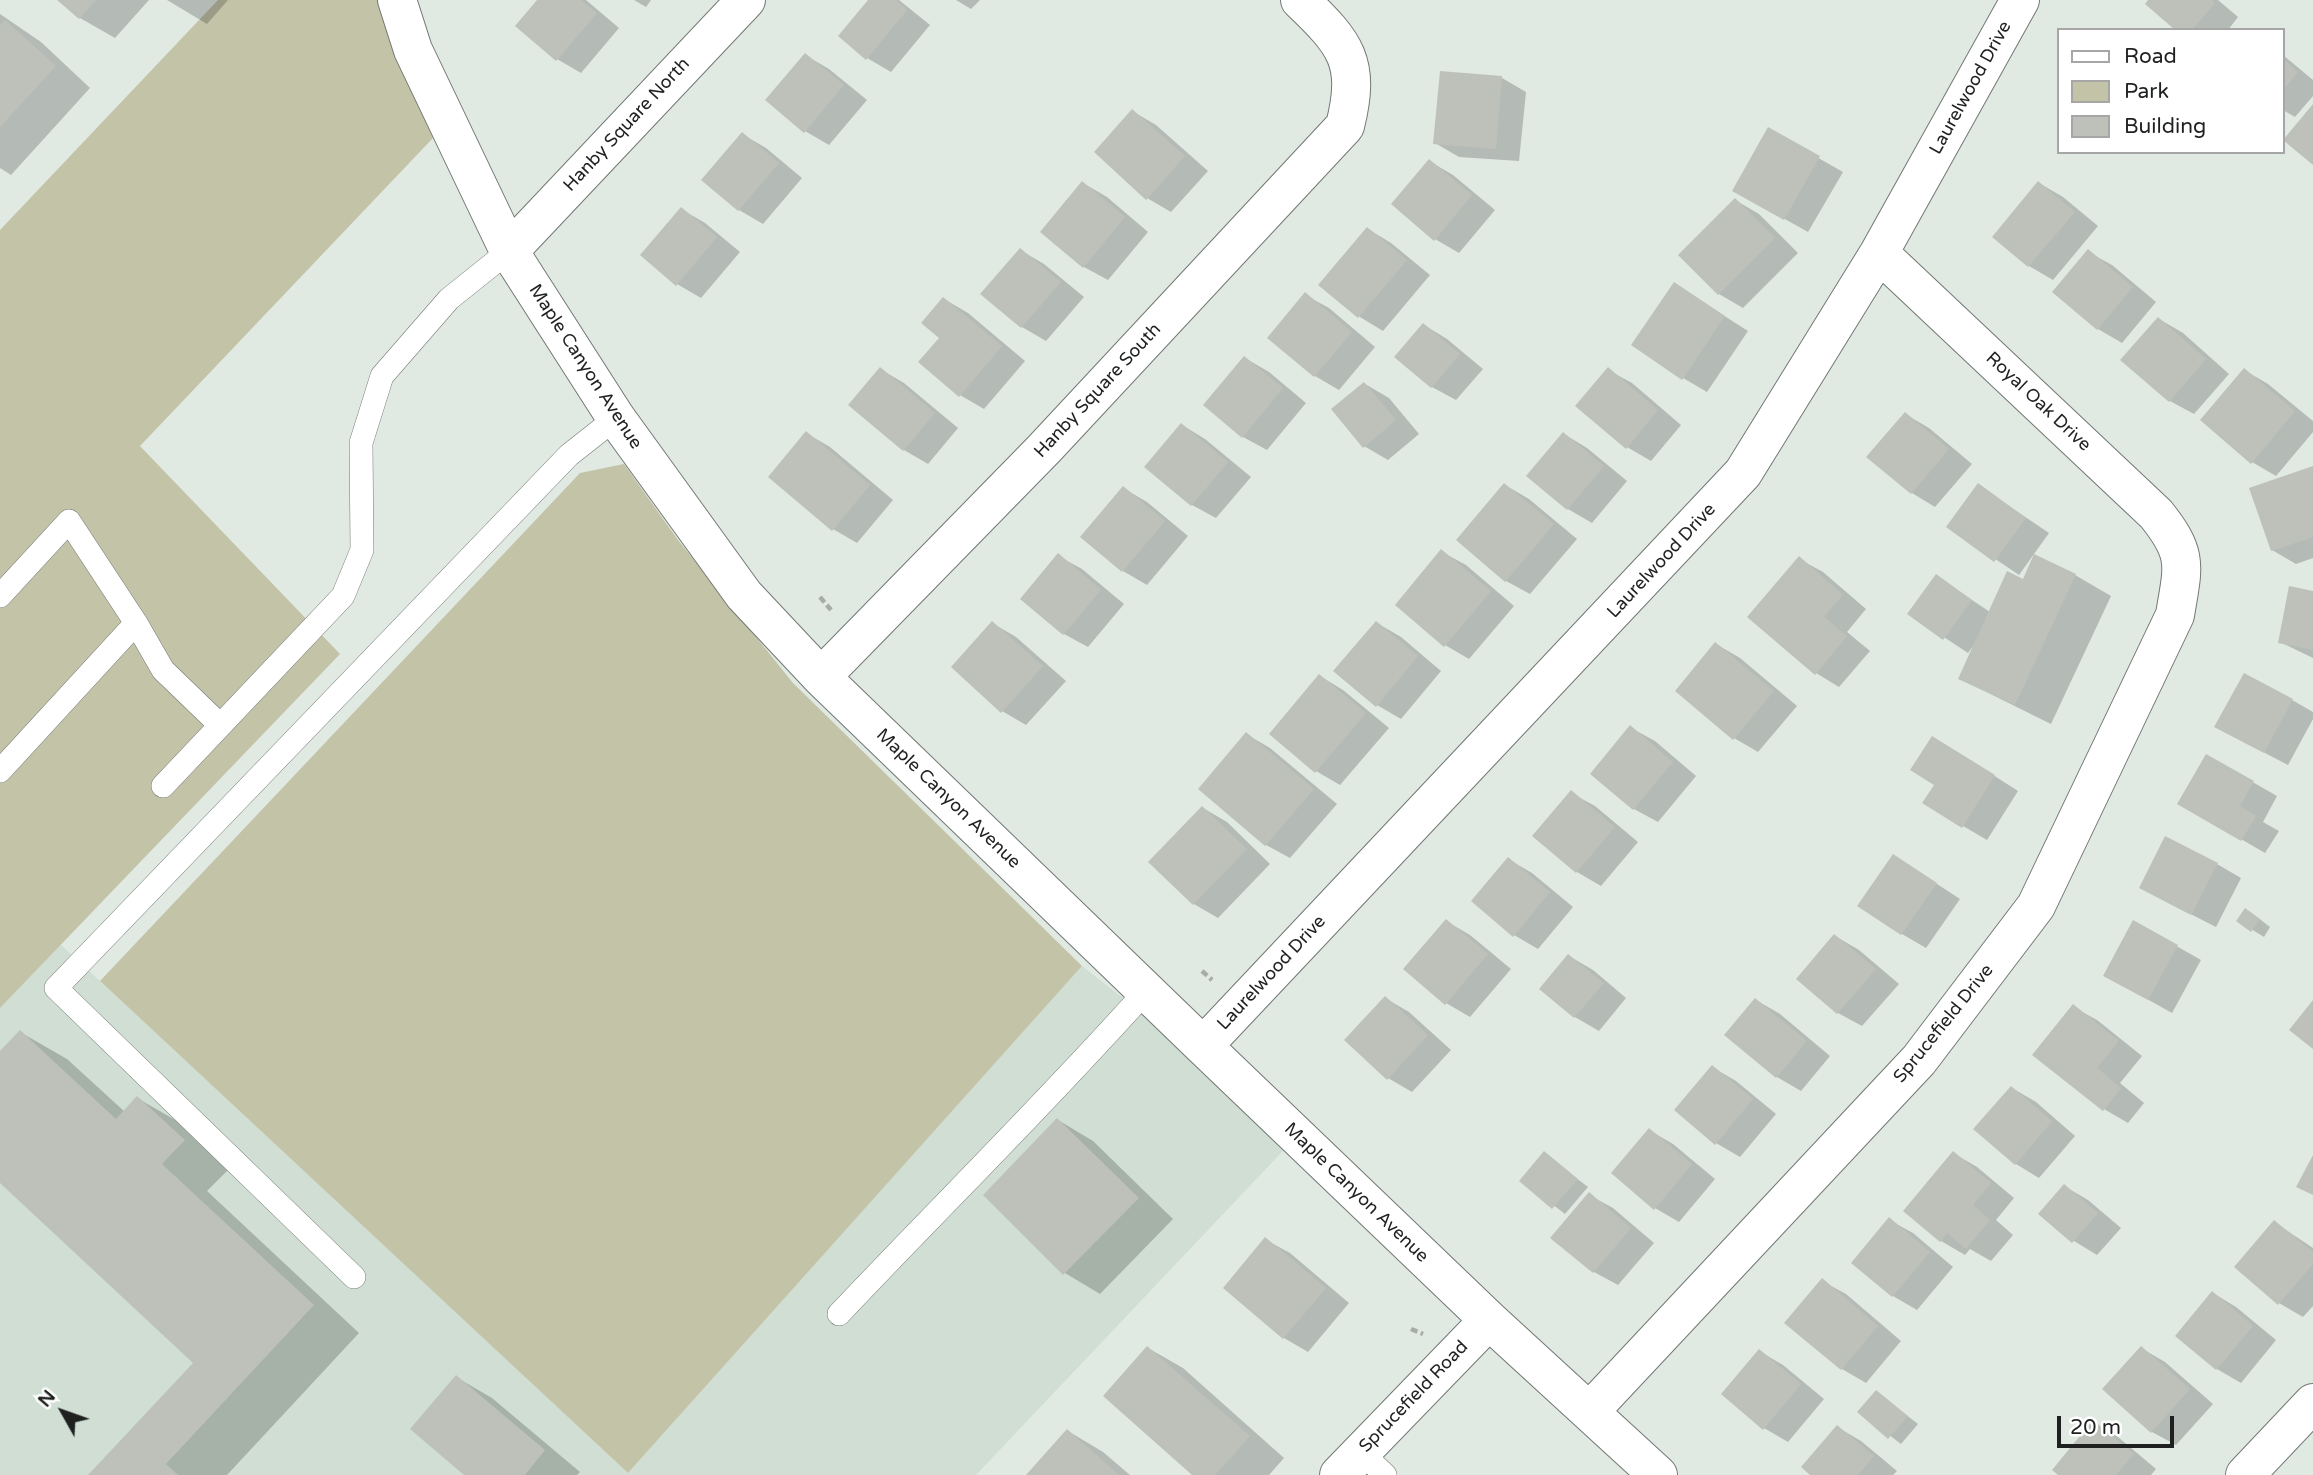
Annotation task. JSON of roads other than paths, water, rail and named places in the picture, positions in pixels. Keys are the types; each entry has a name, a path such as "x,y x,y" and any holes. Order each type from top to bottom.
{"street":[{"name":"Maple Canyon Avenue","path":"397,0 413,50 509,251 615,418 744,595 821,677 1203,1046 1489,1320 1658,1475"},
{"name":"Hanby Square North","path":"509,251 746,0"},
{"name":"Hanby Square South","path":"821,677 1044,449 1345,126 1354,91 1347,57 1329,28 1300,0"},
{"name":"Laurelwood Drive","path":"1203,1046 1743,472 1879,253 2020,0"},
{"name":"Royal Oak Drive","path":"1879,253 2157,514 2174,536 2183,562"},
{"name":"Sprucefield Drive","path":"1590,1411 1919,1060 2036,906 2175,615 2183,562"},
{"name":"Sprucefield Road","path":"1362,1467 1489,1320"},
{"path":"2245,1475 2313,1403"}],"lane":[{"path":"163,786 343,596 362,550 360,443 382,376 449,299 509,251"},
{"path":"354,1277 56,989 569,454 615,418"},
{"path":"0,596 69,521 136,622 163,670 220,725"},
{"path":"0,771 136,622"},
{"path":"839,1314 1021,1121 1091,1053 1146,991"}]}
